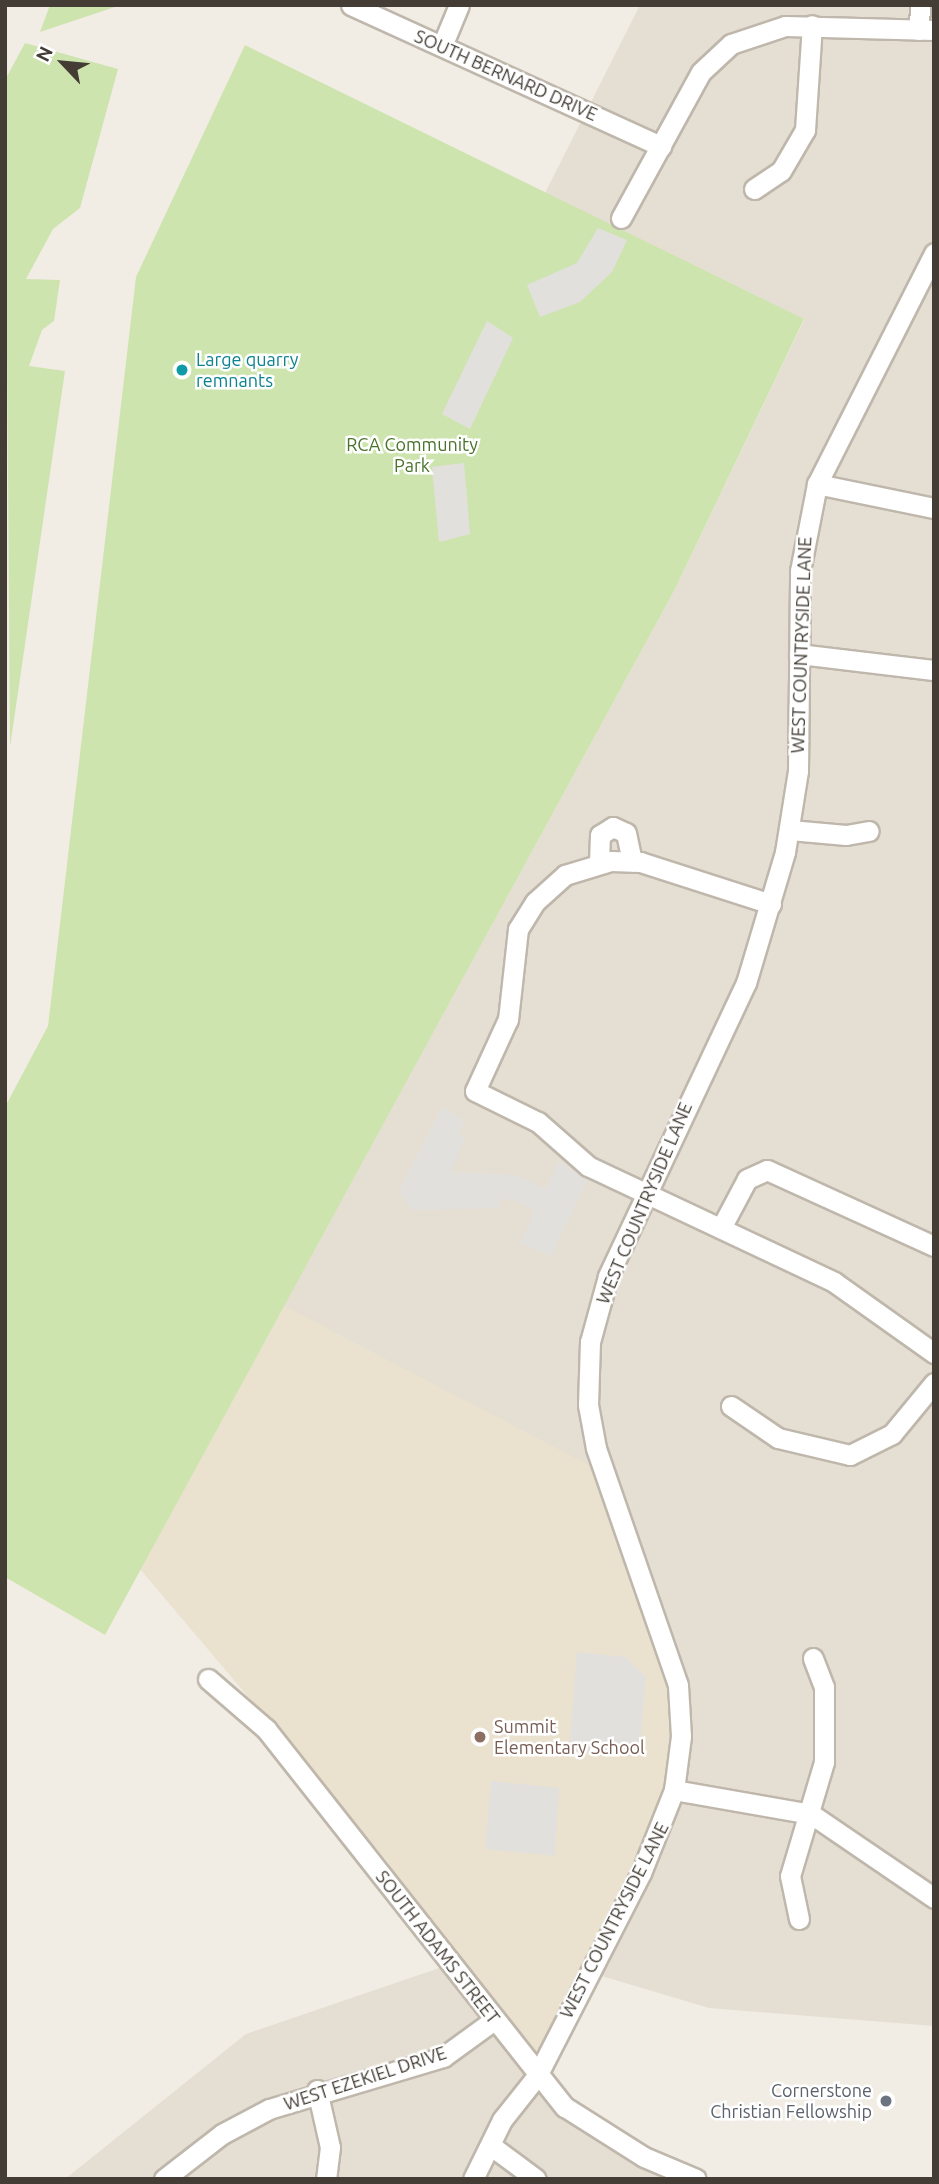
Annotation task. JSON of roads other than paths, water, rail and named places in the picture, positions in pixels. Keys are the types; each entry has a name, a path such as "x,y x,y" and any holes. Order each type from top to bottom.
{"street":[{"name":"SOUTH BERNARD DRIVE","path":"351,5 661,146"},
{"path":"442,46 459,5"},
{"path":"621,218 701,72 722,51 756,32 819,18 927,30 920,5"},
{"path":"754,189 781,171 805,130 819,18"},
{"name":"WEST COUNTRYSIDE LANE","path":"473,2179 490,2145 537,2076 641,1873 674,1790 681,1736 678,1685 601,1465 587,1383 600,1298 746,983 771,904 790,830 799,654 800,571 817,484 934,253"},
{"path":"817,484 934,508"},
{"path":"799,654 934,670"},
{"path":"599,863 600,835 613,827 626,833 632,861"},
{"path":"790,830 846,835 869,831"},
{"path":"771,904 632,861 599,863 557,881 523,919 512,951 505,1029 475,1091 538,1122 579,1161 834,1282 934,1353"},
{"path":"721,1228 747,1179 767,1170 934,1246"},
{"path":"731,1406 778,1438 850,1455 892,1434 934,1383"},
{"path":"799,1919 789,1884 824,1762 824,1687 813,1658"},
{"name":"SOUTH ADAMS STREET","path":"208,1679 266,1729 537,2076 598,2131 696,2179"},
{"path":"674,1790 811,1814 934,1898"},
{"name":"WEST EZEKIEL DRIVE","path":"164,2179 222,2134 317,2090 443,2057 494,2020"},
{"path":"317,2090 330,2147 327,2179"},
{"path":"490,2145 536,2179"}],"place":[{"name":"Large quarry remnants","path":"182,370"},
{"name":"Summit Elementary School","path":"480,1737"},
{"name":"Cornerstone Christian Fellowship","path":"886,2101"}],"park label":[{"name":"RCA Community Park","path":"412,455"}]}
